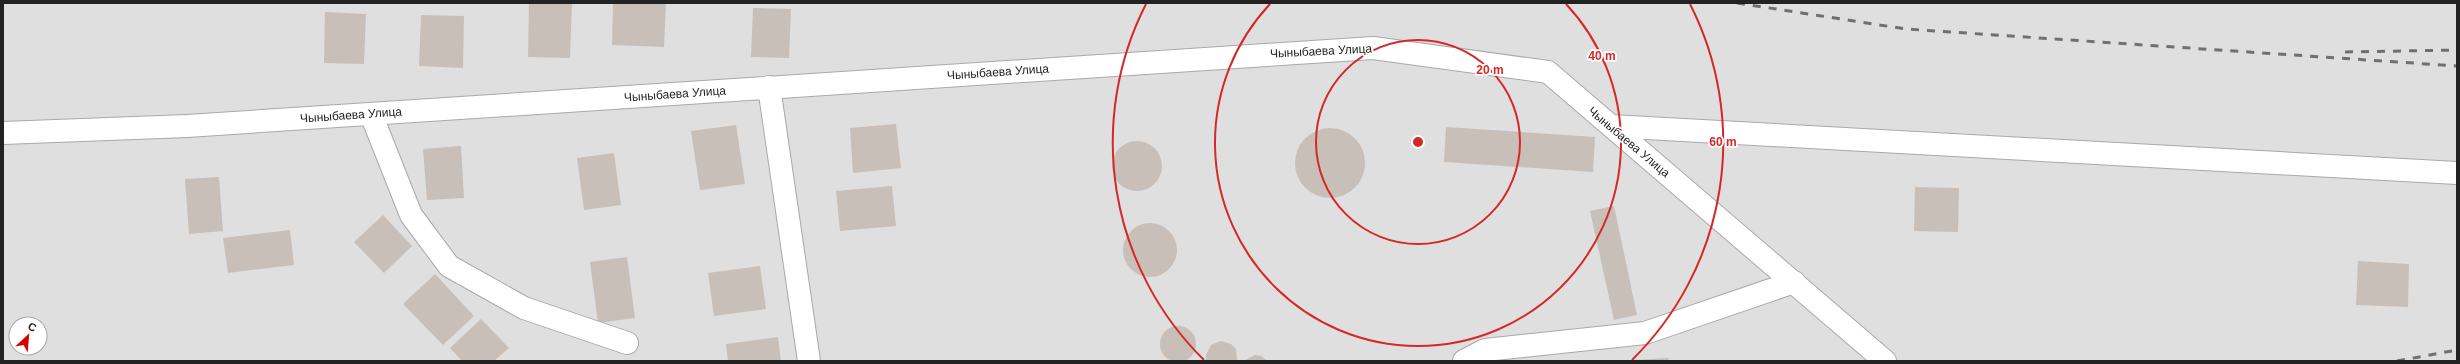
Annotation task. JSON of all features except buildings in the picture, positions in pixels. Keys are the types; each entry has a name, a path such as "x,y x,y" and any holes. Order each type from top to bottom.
{"street":[{"name":"Чыныбаева Улица","path":"3,133 187,126 1373,48 1548,72 1885,361"},
{"path":"769,87 809,361"},
{"path":"371,114 411,215 449,266 524,308 627,343"},
{"path":"1611,126 2457,173"},
{"path":"1464,361 1485,350 1645,334 1794,282"}],"shaded area":[{"path":"3,3 2457,3 2457,361 3,361"}],"railway":[{"path":"1737,3 1906,29 2457,66"},
{"path":"2345,52 2457,50"},
{"path":"2397,361 2457,350"}]}
